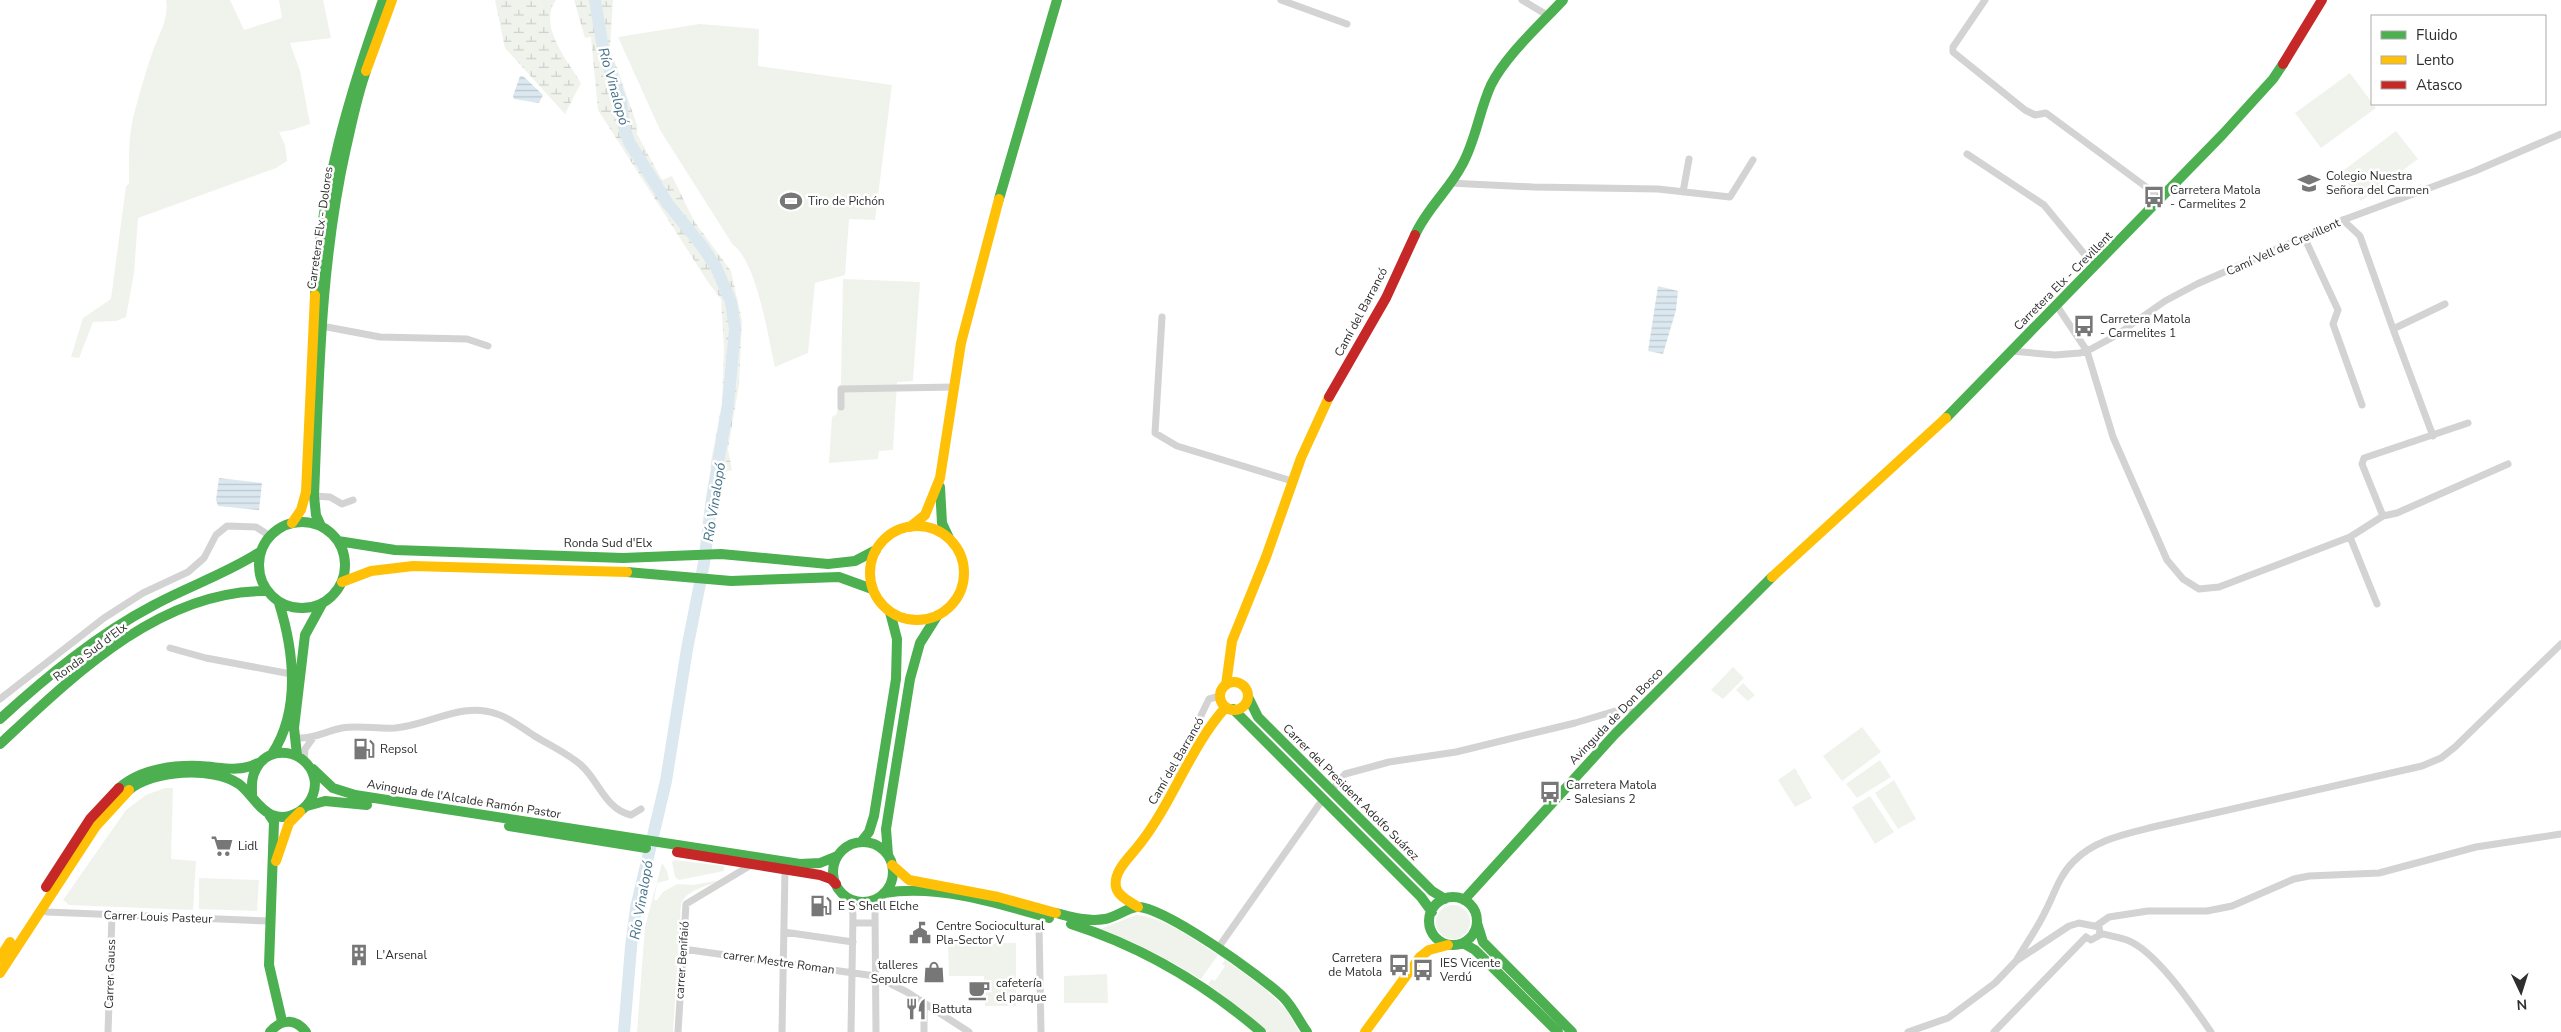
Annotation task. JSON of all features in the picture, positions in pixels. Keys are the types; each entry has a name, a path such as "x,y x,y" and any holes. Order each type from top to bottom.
{"main road":[{"name":"Carretera Elx - Dolores","path":"292,523 301,510 306,492 316,272 328,190 350,94 383,0"},
{"name":"Carretera Elx - Dolores","path":"321,526 316,515 314,496 323,289 335,202 358,94 392,0"},
{"path":"971,305 980,262 1057,0"},
{"path":"881,895 891,881 886,829 910,679 920,643 937,616 953,604 964,580 962,559 942,523 940,478 960,343 1064,0"},
{"name":"Camí del Barrancó","path":"1226,685 1232,641 1266,557 1292,481 1330,395 1386,298 1417,230 1433,203 1462,166 1471,148 1491,86 1503,67 1563,0"},
{"name":"Carretera Elx - Crevillent","path":"1795,557 1949,415 2058,306 2161,198 2273,79 2289,57 2322,0"},
{"path":"937,616 913,620 890,612 878,600 872,589 870,576 871,562 876,550 890,534 910,527 925,515 940,478"},
{"path":"273,871 289,823 312,799 315,782 304,761 294,734 305,635 312,617 322,604 334,595 342,582 345,561 338,541 321,526 302,522 282,527 270,536 260,552 259,572 266,591 279,603 287,607 305,609 322,604"},
{"path":"910,527 931,528 949,538"},
{"name":"Ronda Sud d'Elx","path":"338,541 395,550 586,557 721,554 842,563 855,561 876,550"},
{"name":"Ronda Sud d'Elx","path":"0,719 22,698 114,628 156,604 227,572 260,552"},
{"name":"Avinguda de Don Bosco","path":"1464,900 1635,713 1684,663 1795,557"},
{"path":"342,582 371,571 412,566 647,574 711,580 839,578 872,589"},
{"name":"Ronda Sud d'Elx","path":"0,744 39,708 110,650 160,620 201,600 229,592 266,591"},
{"path":"0,958 85,827 114,791 127,780 147,770 164,766 200,766 241,770 258,763 272,754 279,746 286,726 292,653 289,635 279,603"},
{"path":"860,842 869,832 874,816 896,679 897,639 890,612"},
{"path":"1228,663 1239,683 1245,688 1248,697 1241,708 1230,708 1220,696 1226,685 1239,683"},
{"name":"Carrer del President Adolfo Suárez","path":"1248,697 1258,717 1432,891 1445,899"},
{"name":"Camí del Barrancó","path":"1138,907 1121,896 1115,880 1117,873 1141,844 1190,765 1211,723 1230,708"},
{"name":"Carrer del President Adolfo Suárez","path":"1230,708 1421,897 1432,912"},
{"path":"272,754 281,752 304,761"},
{"name":"Avinguda de l'Alcalde Ramón Pastor","path":"304,761 325,783 355,796 622,840"},
{"path":"252,795 251,778 258,763"},
{"path":"0,973 92,831 117,801 132,787 163,774 201,774 234,781 252,795 274,822 269,921 269,965 282,1022"},
{"name":"Avinguda de l'Alcalde Ramón Pastor","path":"304,808 325,801 337,801 622,840"},
{"path":"268,813 285,817 304,808"},
{"path":"622,840 800,864 820,863 837,856 847,846 860,842 876,845 909,880 986,894 1084,920 1105,919 1138,907 1170,918 1246,966 1284,998 1307,1032"},
{"path":"677,848 751,864 824,876 836,884 848,897 862,902 881,895 907,890 984,902 1094,931 1158,958 1211,991 1261,1032"},
{"path":"836,884 833,870 837,856"},
{"path":"1420,957 1432,912 1445,899 1464,900 1474,910 1483,942 1572,1032"},
{"path":"1463,943 1473,935 1477,923"},
{"path":"1430,924 1436,938 1448,944"},
{"path":"1365,1032 1420,957 1429,950 1448,944 1463,943 1475,950 1558,1032"},
{"path":"270,1032 282,1022 297,1023 306,1032"}],"street":[{"path":"1281,0 1347,24"},
{"path":"1522,0 1548,15"},
{"path":"1985,0 1953,48 1953,52 2025,110 2035,115 2046,113 2161,198"},
{"name":"Camí Vell de Crevillent","path":"2011,351 2055,355 2087,351 2115,336 2165,301 2197,284 2305,239 2343,220 2475,171 2561,134"},
{"path":"1967,154 2044,205 2095,267"},
{"path":"1683,192 1689,159"},
{"path":"1449,183 1683,192 1730,197 1753,160"},
{"path":"2343,220 2360,236 2433,436"},
{"path":"2305,239 2338,310 2333,324 2362,405"},
{"path":"2393,329 2445,304"},
{"path":"2058,306 2087,351 2113,437 2167,560 2184,579 2199,589 2219,588 2350,537 2383,516 2396,513 2508,464"},
{"path":"1162,317 1155,433 1177,446 1292,481"},
{"path":"328,327 380,337 467,339 488,346"},
{"path":"841,407 841,389 954,387"},
{"path":"2383,516 2362,464 2364,458 2468,423"},
{"path":"314,496 330,497 342,504 353,500"},
{"path":"0,699 104,618 143,593 188,572 204,558 216,535 227,526 256,527 270,536"},
{"path":"2350,537 2377,604"},
{"path":"2016,961 2045,912 2057,885 2073,862 2093,846 2118,836 2153,827 2422,766 2441,758 2455,747 2561,644"},
{"path":"170,648 206,658 291,674"},
{"path":"1172,775 1208,699 1220,696"},
{"path":"1331,790 1345,774 1388,762 1456,752 1575,723 1625,708 1635,713"},
{"path":"294,734 298,738 313,738 340,728 392,728 417,725 465,709 480,709 499,714 580,764 592,776 610,804 616,809 630,815 641,809"},
{"path":"304,761 305,749 313,738"},
{"path":"1218,948 1323,799"},
{"path":"2086,937 2085,931 2109,917 2148,912 2207,911 2232,906 2294,879 2309,876 2379,873 2476,847 2561,834"},
{"name":"carrer Benifaió","path":"678,1032 686,904 751,864"},
{"path":"782,1032 785,870"},
{"path":"876,1032 875,923 881,895"},
{"path":"848,897 852,908 853,923 851,1032"},
{"name":"Carrer Louis Pasteur","path":"47,912 269,921"},
{"name":"Carrer Gauss","path":"108,1032 112,915"},
{"path":"853,923 875,923"},
{"path":"1908,1032 1948,1018 1995,983 2016,961 2069,926 2079,923 2093,926 2100,933 2128,940 2144,952 2170,976 2211,1032"},
{"path":"1039,926 1041,1032"},
{"path":"784,932 852,942"},
{"path":"2086,937 2094,940 2098,938 2100,933"},
{"path":"1994,1032 2086,937"},
{"name":"carrer Mestre Roman","path":"683,949 875,976 890,982 969,1032"},
{"path":"924,1003 924,1032"}],"green space":[{"path":"166,0 230,0 244,30 282,18 279,0 323,0 331,38 290,43 300,71 310,124 279,132 285,145 287,161 276,168 138,218 134,273 126,317 116,321 93,322 79,358 71,357 83,318 111,299 126,186 129,184 131,126 145,74 165,19"},
{"path":"495,0 556,0 551,10 552,31 562,54 581,83 565,114 505,48"},
{"path":"574,0 613,0 610,48 637,125 637,134 662,180 672,176 694,221 731,271 742,321 739,385 728,449 732,470 722,473 710,467 722,403 724,348 721,299 708,282 598,110 591,37 585,38"},
{"name":"Tiro de Pichón","path":"700,24 759,29 758,66 892,85 875,220 849,219 845,275 815,283 808,353 775,367 765,320 749,267 660,130 618,37"},
{"path":"2350,73 2371,101 2371,105 2376,108 2321,148 2295,113"},
{"path":"2396,131 2418,159 2361,201 2340,173"},
{"path":"843,279 920,282 913,381 897,382 893,450 879,451 878,459 829,463 832,417 837,414 841,382"},
{"path":"1733,667 1744,678 1723,699 1711,690"},
{"path":"1743,683 1755,695 1748,701 1736,690"},
{"path":"1862,727 1881,752 1842,781 1823,756"},
{"path":"1880,760 1891,777 1857,798 1846,784"},
{"path":"1795,768 1812,798 1795,807 1778,780"},
{"path":"1894,780 1916,819 1898,829 1875,793"},
{"path":"165,788 173,788 171,859 196,861 193,910 69,905 63,900 126,810 146,795"},
{"path":"1870,796 1894,832 1875,844 1852,807"},
{"path":"675,860 724,866 724,871 679,880 675,877 672,862"},
{"path":"662,863 667,871 669,880 657,883 654,900 657,900 663,892 677,884 693,885 722,880 693,891 681,904 673,1032 637,1032 645,927"},
{"path":"199,878 259,880 257,911 199,909"},
{"path":"1453,905 1465,910 1470,922 1465,934 1453,939 1441,934 1436,922 1441,910"},
{"path":"1136,915 1158,920 1169,925 1218,955 1201,979 1152,951 1100,929"},
{"path":"1016,943 1016,1006 985,1006 984,976 949,976 948,944"},
{"path":"1225,960 1263,987 1287,1010 1299,1032 1268,1032 1208,984 1212,979 1215,981 1225,966 1222,964"},
{"path":"1107,974 1108,1003 1064,1003 1064,976"}],"shaded area":[{"path":"520,76 523,76 543,95 539,103 514,99 513,96"},
{"path":"1658,286 1678,291 1676,310 1663,354 1648,351"},
{"path":"219,478 262,483 259,510 218,506 216,500"}],"waterway":[{"name":"Río Vinalopó","path":"595,0 604,54 621,101 624,127 629,142 668,204 702,246 716,267 731,302 735,329 728,405 712,498 704,563 687,649 666,781 636,908 624,1032"}],"traffic: fast":[{"path":"315,295 323,219 338,145 359,72 383,0"},
{"path":"999,199 1057,0"},
{"path":"1415,235 1462,165 1471,146 1487,95 1497,74 1514,52 1563,0"},
{"path":"1946,418 2223,134 2273,79 2283,64"},
{"path":"321,526 316,515 314,496 319,365 326,278 337,191 355,109 366,71"},
{"path":"940,487 942,523 949,538"},
{"path":"294,522 310,522 319,525 333,534 342,548 345,565 342,582 333,596 319,605 310,608 294,608 278,601 266,589 259,573 259,557 266,541 278,529 294,522"},
{"path":"338,541 395,550 623,558 721,554 828,564 855,561 876,550"},
{"path":"0,719 54,672 112,629 154,605 234,567 260,552"},
{"path":"627,572 731,581 839,577 872,589"},
{"path":"1464,900 1615,734 1772,577"},
{"path":"0,744 88,665 155,621 190,605 227,594 266,591"},
{"path":"272,754 281,737 287,719 291,700 292,680 288,641 279,603"},
{"path":"297,755 294,728 305,635 322,604"},
{"path":"861,842 869,832 874,816 896,679 897,639 890,612"},
{"path":"888,855 886,829 910,679 920,643 937,616"},
{"path":"1248,697 1258,717 1432,891 1445,899"},
{"path":"1233,709 1421,897 1432,912"},
{"path":"129,790 140,783 167,775 183,773 214,775 228,778 239,784 263,809 272,815 281,817 297,813 309,802 315,786 314,777 310,768 296,756 287,753 270,755 262,761 254,772 252,795"},
{"path":"119,788 147,772 179,766 237,769 258,763"},
{"path":"313,769 333,788 355,795 800,864 820,863 837,856"},
{"path":"307,806 325,801 367,805"},
{"path":"268,813 274,822 269,965 282,1021"},
{"path":"509,826 646,848"},
{"path":"863,842 880,847 888,855 893,872 888,889 880,897 863,902 846,897 838,889 833,872 838,855 846,847 863,842"},
{"path":"884,893 925,891 968,896 1049,918"},
{"path":"1453,897 1462,899 1470,904 1475,912 1477,921 1475,930 1470,938 1462,943 1453,945 1444,943 1436,938 1431,930 1429,921 1431,912 1436,904 1444,899 1453,897"},
{"path":"1056,913 1080,919 1099,920 1137,907 1150,910 1168,918 1212,944 1283,997 1307,1032"},
{"path":"1477,923 1483,942 1572,1032"},
{"path":"1071,924 1123,944 1172,968 1195,982 1261,1032"},
{"path":"1463,943 1475,950 1558,1032"},
{"path":"270,1032 279,1025 288,1022 297,1024 306,1032"}],"traffic: slow":[{"path":"366,71 392,0"},
{"path":"910,527 925,515 940,478 961,343 999,199"},
{"path":"292,523 301,510 306,492 315,295"},
{"path":"1226,685 1232,641 1266,557 1301,458 1329,397"},
{"path":"1772,577 1946,418"},
{"path":"917,526 935,530 950,540 960,555 964,573 960,591 950,606 935,616 917,620 899,616 884,606 874,591 870,573 874,555 884,540 899,530 917,526"},
{"path":"342,582 371,571 413,566 627,572"},
{"path":"1234,682 1244,686 1248,696 1244,706 1234,710 1224,706 1220,696 1224,686 1234,682"},
{"path":"1138,907 1117,891 1117,875 1123,864 1151,829 1202,739 1226,707"},
{"path":"0,973 96,826 129,790"},
{"path":"276,861 289,823 300,812"},
{"path":"892,865 909,880 998,897 1056,913"},
{"path":"0,958 10,942"},
{"path":"1365,1032 1420,957 1429,950 1448,945"}],"traffic: jam":[{"path":"2283,64 2322,0"},
{"path":"1329,397 1386,298 1415,235"},
{"path":"46,887 90,819 119,788"},
{"path":"677,852 820,875 831,879 836,884"}],"place":[{"name":"Colegio Nuestra Señora del Carmen","path":"2309,183"},
{"name":"Carretera Matola - Carmelites 2","path":"2154,197"},
{"name":"Tiro de Pichón","path":"791,201"},
{"name":"Carretera Matola - Carmelites 1","path":"2084,326"},
{"name":"Repsol","path":"364,749"},
{"name":"Carretera Matola - Salesians 2","path":"1550,792"},
{"name":"Lidl","path":"222,846"},
{"name":"E S Shell Elche","path":"821,906"},
{"name":"Centre Sociocultural Pla-Sector V","path":"920,933"},
{"name":"L'Arsenal","path":"359,955"},
{"name":"Carretera de Matola","path":"1399,965"},
{"name":"IES Vicente Verdú","path":"1423,970"},
{"name":"talleres Sepulcre","path":"934,972"},
{"name":"cafetería el parque","path":"979,990"},
{"name":"Battuta","path":"916,1009"}]}
